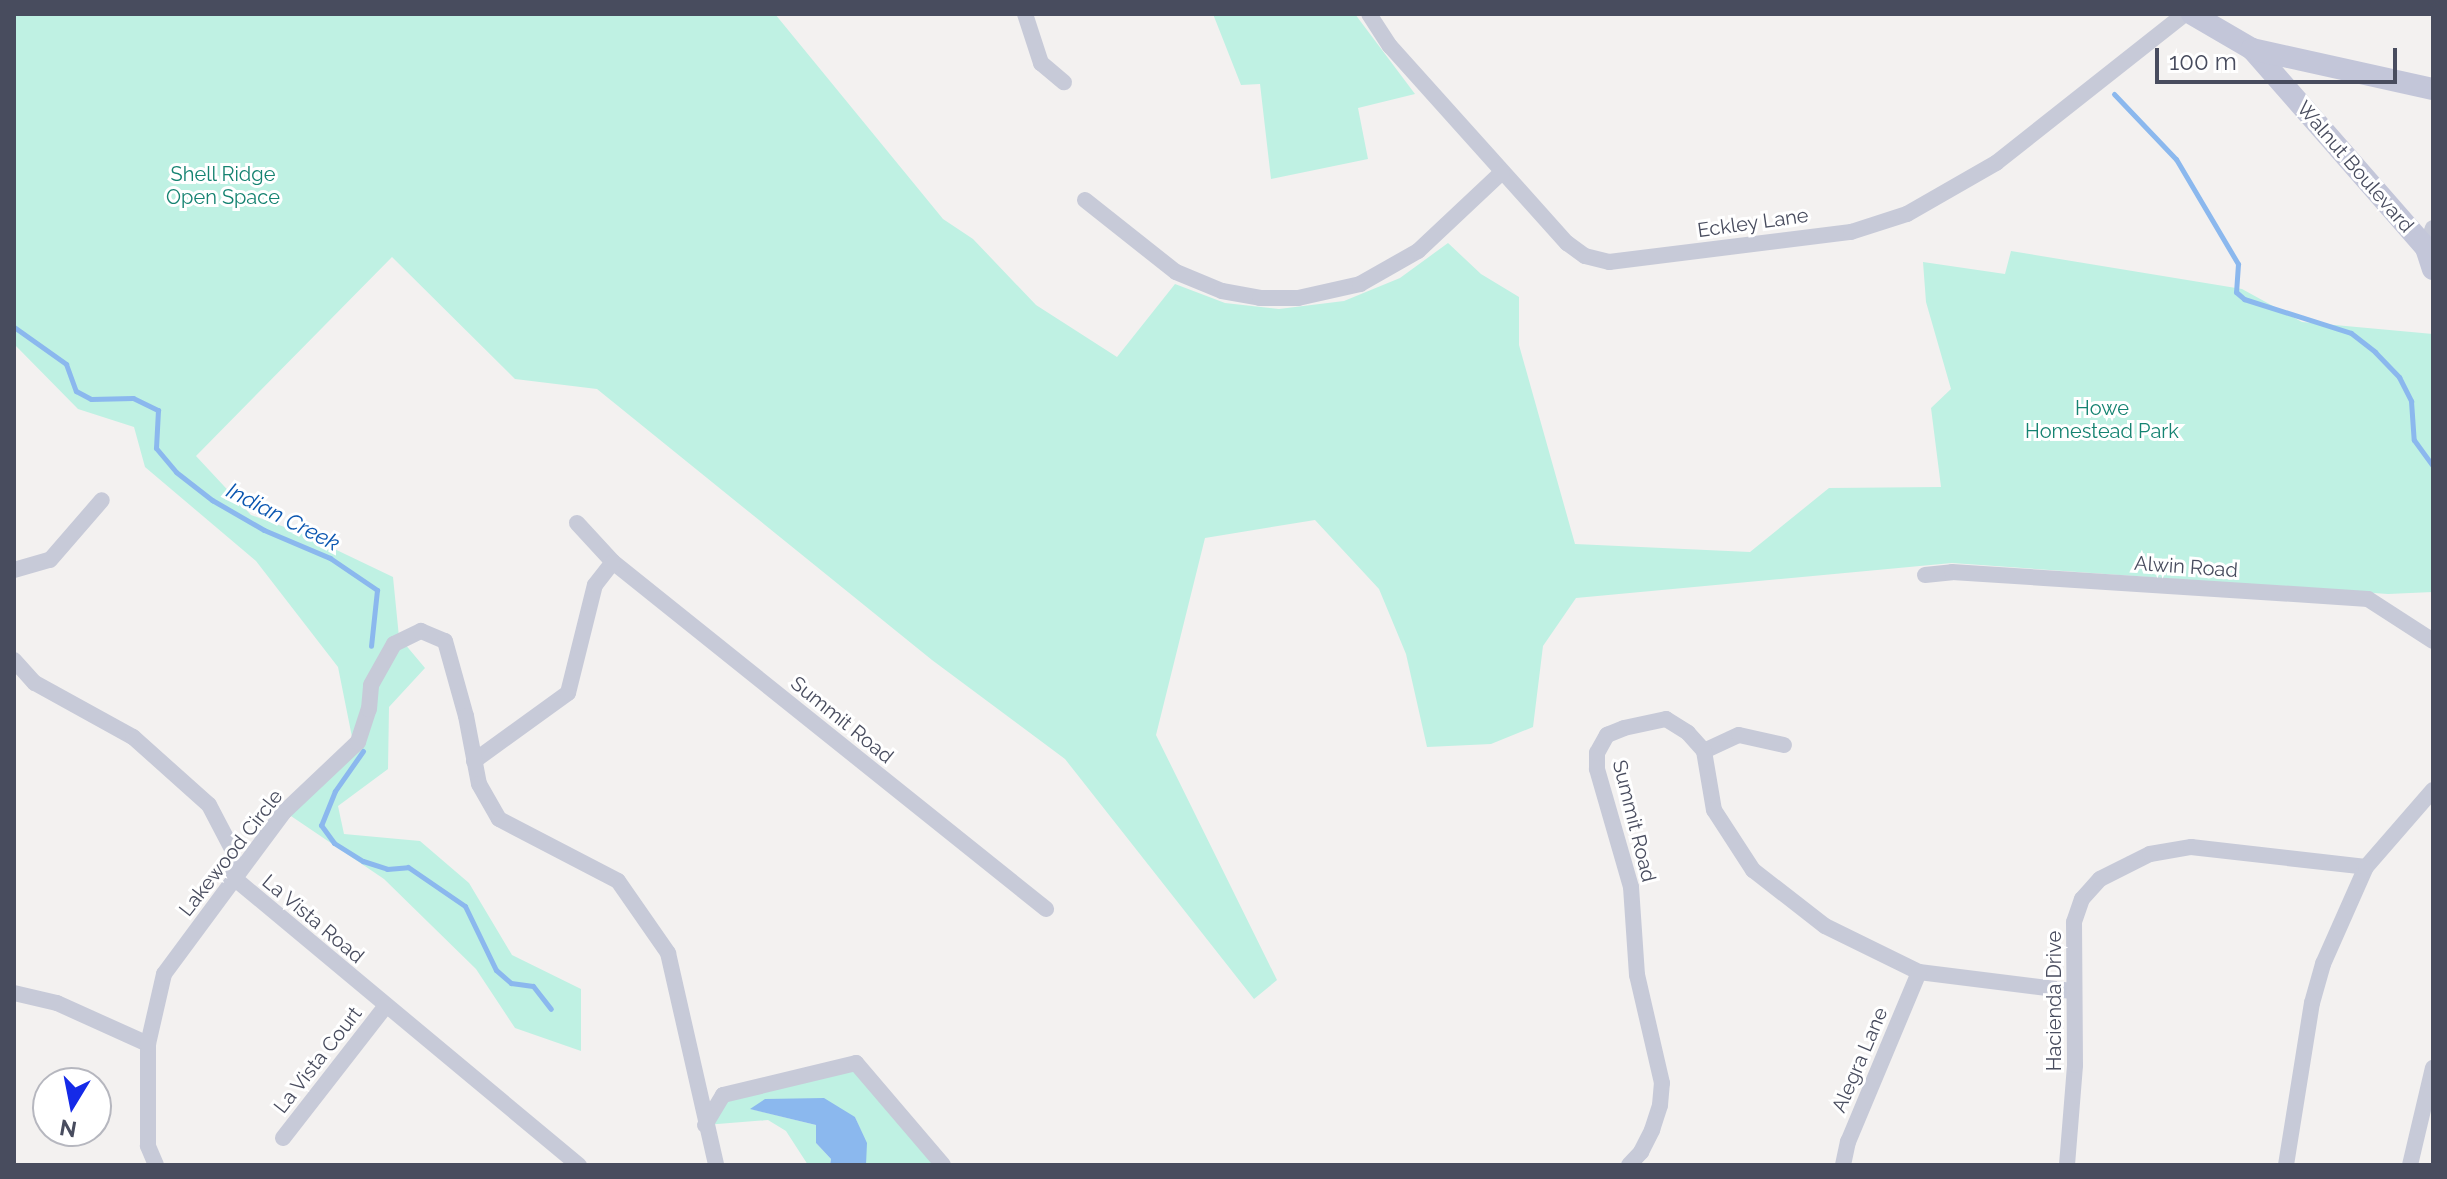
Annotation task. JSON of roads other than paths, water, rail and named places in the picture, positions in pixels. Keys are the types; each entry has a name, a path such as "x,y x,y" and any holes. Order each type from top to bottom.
{"street":[{"path":"1025,14 1041,63 1064,82"},
{"name":"Eckley Lane","path":"1369,14 1390,46 1567,243 1585,256 1609,262 1851,232 1907,214 1996,163 2185,14"},
{"name":"Walnut Boulevard","path":"2192,14 2252,49 2429,238 2433,269"},
{"path":"2252,49 2433,89"},
{"path":"1085,200 1176,272 1222,291 1260,298 1298,298 1360,284 1418,251 1502,172"},
{"path":"14,570 50,560 102,500"},
{"name":"Summit Road","path":"577,523 613,562 1046,909"},
{"path":"474,761 568,693 595,585 613,562"},
{"name":"Alwin Road","path":"1925,575 1952,572 2368,599 2433,641"},
{"name":"Lakewood Circle","path":"156,1165 148,1146 148,1044 164,974 284,812 358,742 369,709 371,685 394,644 421,631 445,641 479,784 499,819 618,881 668,953 716,1165"},
{"name":"La Vista Road","path":"14,660 35,683 133,737 209,805 232,849 234,878 574,1164"},
{"name":"Summit Road","path":"1629,1165 1641,1152 1652,1130 1660,1105 1662,1083 1637,975 1631,887 1599,781 1597,753 1607,735 1666,719 1688,733 1704,751"},
{"path":"1784,745 1739,735 1704,751 1714,810 1753,870 1825,926 1919,972 2072,991"},
{"path":"2286,1165 2312,1003 2323,964 2366,867 2433,790"},
{"name":"Hacienda Drive","path":"2067,1165 2075,1065 2072,991 2074,922 2082,899 2100,879 2150,854 2191,847 2366,867"},
{"name":"Alegra Lane","path":"1843,1165 1848,1142 1919,972"},
{"path":"14,993 57,1003 148,1044"},
{"name":"La Vista Court","path":"283,1138 385,1007"},
{"path":"705,1125 723,1095 856,1063 943,1165"},
{"path":"2410,1165 2433,1068"}],"water":[{"path":"824,1098 855,1117 867,1143 866,1165 830,1165 831,1159 816,1143 816,1125 750,1109 765,1099"}],"waterway":[{"path":"2114,94 2176,159 2238,264 2236,292 2244,299 2351,333 2375,352 2399,377 2411,401 2414,440 2433,466"},
{"name":"Indian Creek","path":"14,327 66,364 76,391 91,399 133,398 158,410 156,448 176,472 212,500 264,530 330,558 377,590 371,646"},
{"name":"Indian Creek","path":"363,751 335,791 321,825 334,843 363,861 387,869 408,867 465,906 496,970 511,983 533,986 551,1009"}],"park label":[{"name":"Shell Ridge Open Space","path":"223,186"},
{"name":"Howe Homestead Park","path":"2102,420"}]}
